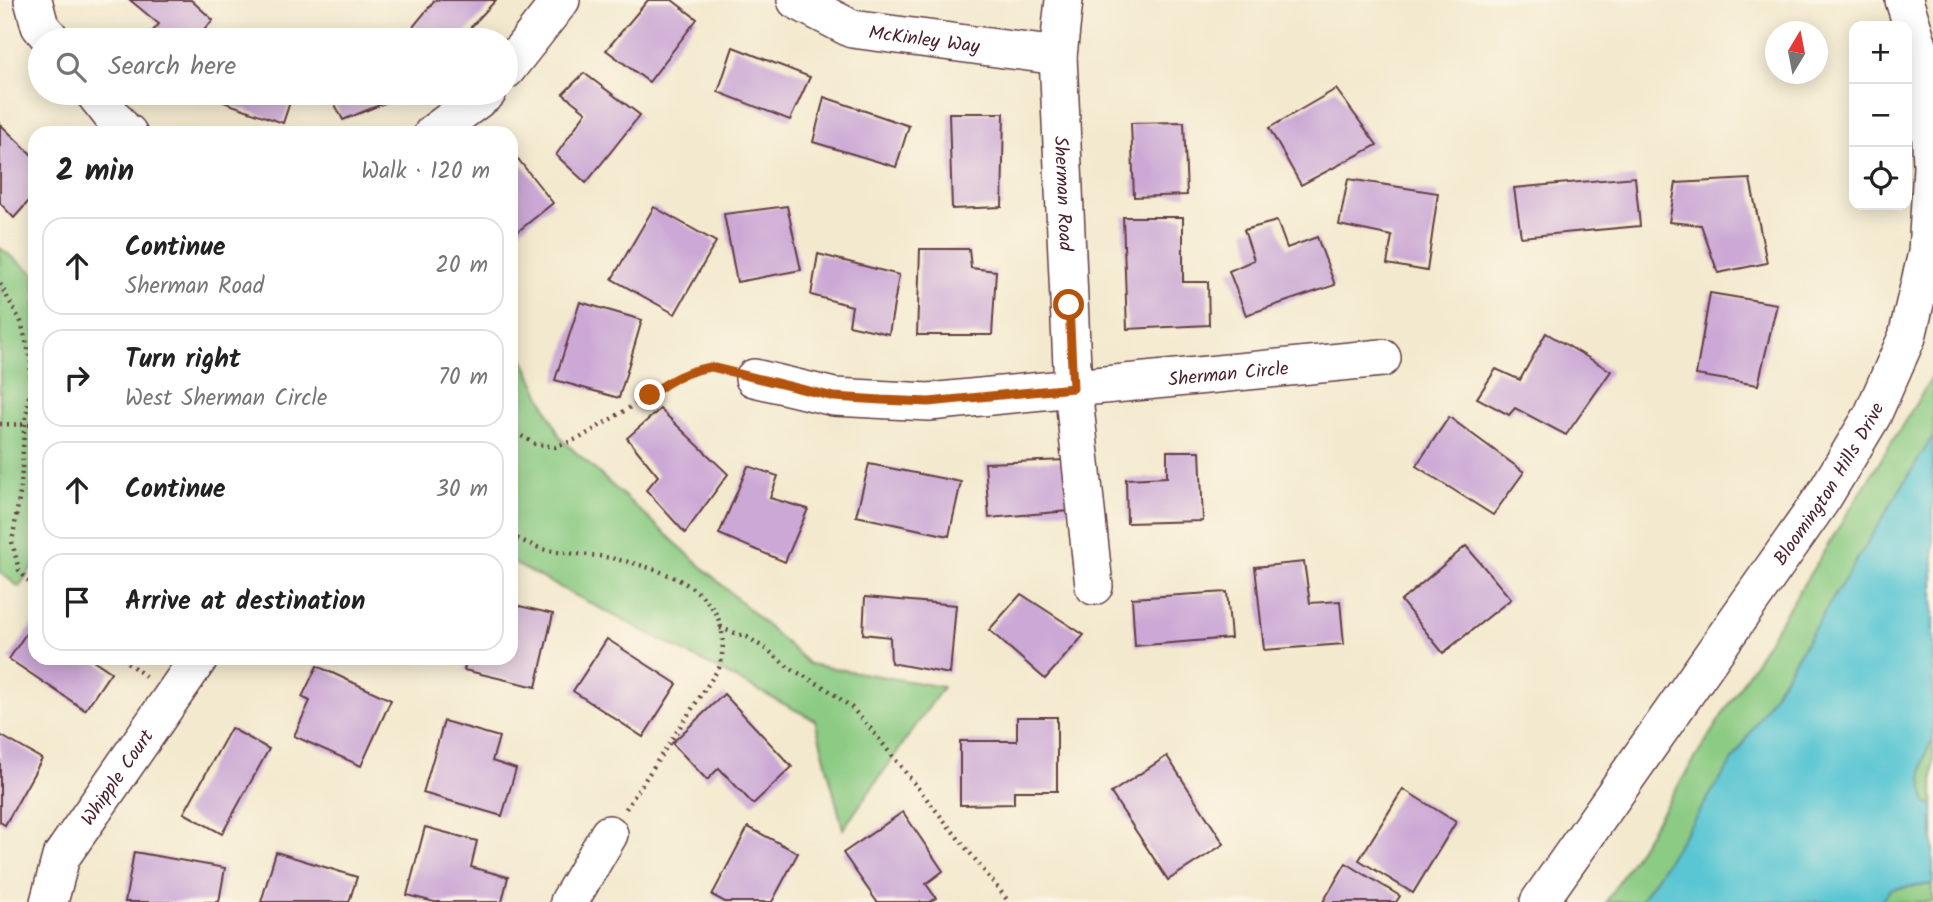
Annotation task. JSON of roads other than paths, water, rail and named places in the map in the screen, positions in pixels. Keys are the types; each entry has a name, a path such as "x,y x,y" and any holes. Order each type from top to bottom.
{"street":[{"path":"33,0 42,28"},
{"path":"518,55 561,0"},
{"name":"McKinley Way","path":"796,0 852,29 1058,56"},
{"name":"Sherman Road","path":"1064,0 1058,56 1073,388 1094,586"},
{"name":"Bloomington Hills Drive","path":"1539,902 1824,496 1872,416 1907,337 1927,253 1932,166 1928,77 1904,0"},
{"path":"104,105 120,126"},
{"path":"442,126 471,105"},
{"name":"Sherman Circle","path":"754,378 834,397 929,402 1382,358"},
{"name":"Whipple Court","path":"49,902 61,857 194,665"},
{"path":"569,902 609,834"}],"water":[{"path":"1933,436 1933,740 1925,755 1922,778 1926,803 1933,806 1933,884 1891,889 1881,902 1640,902 1742,746"}]}
